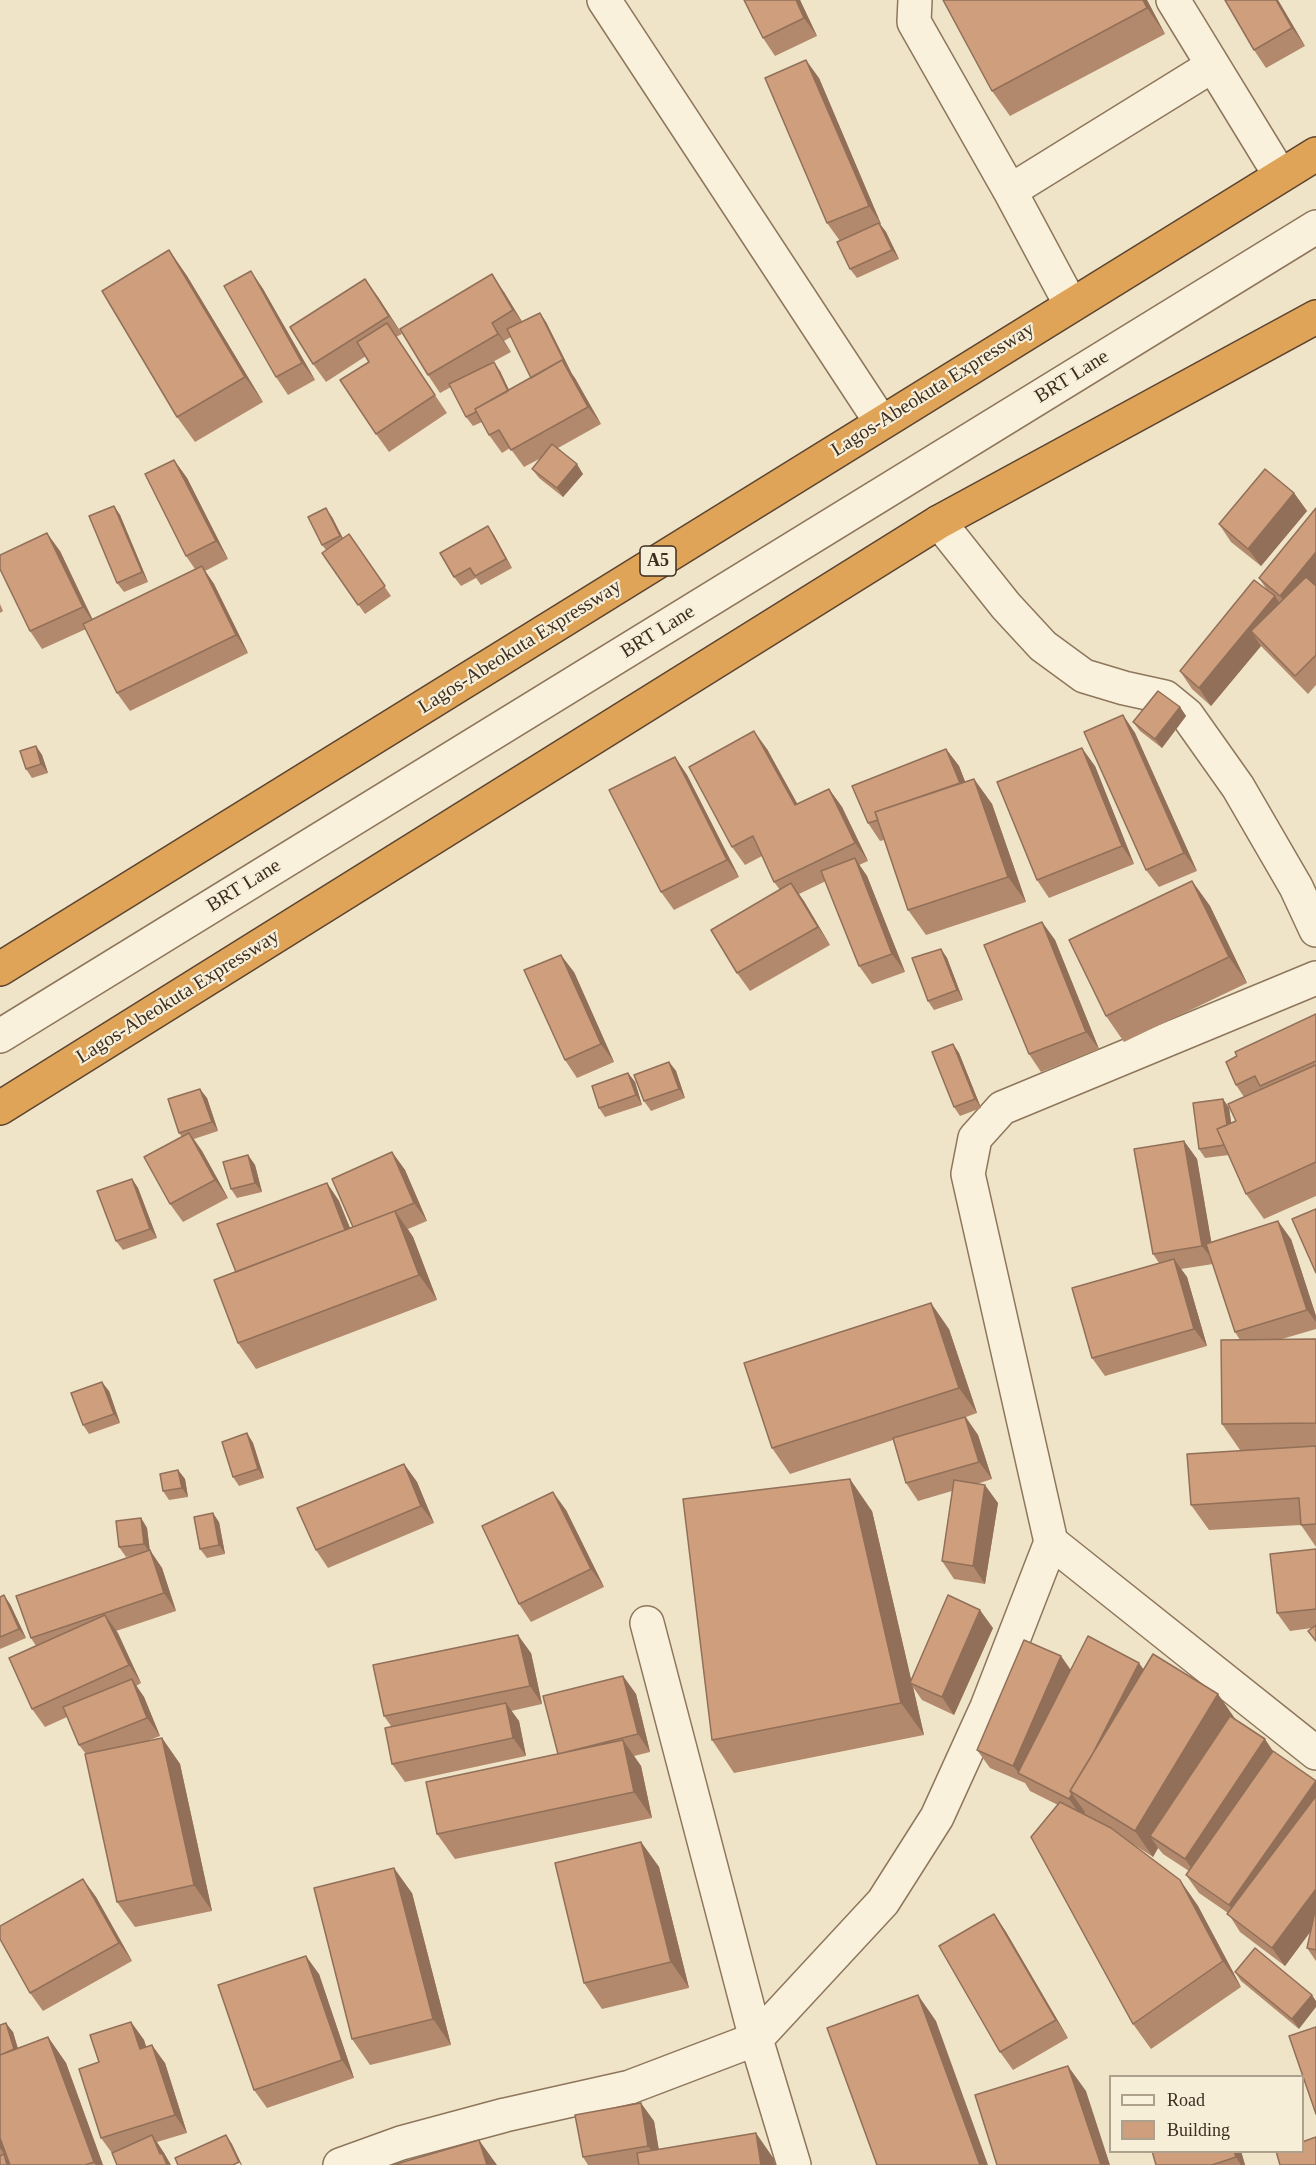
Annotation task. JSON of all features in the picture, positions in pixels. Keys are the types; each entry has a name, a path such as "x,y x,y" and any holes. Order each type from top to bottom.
{"highway":[{"name":"Lagos-Abeokuta Expressway","path":"0,969 1316,154"},
{"name":"Lagos-Abeokuta Expressway","path":"0,1108 939,522 1315,321"}],"street":[{"path":"604,0 881,422"},
{"path":"915,0 914,22 1010,191 1071,305"},
{"path":"1173,0 1280,175"},
{"path":"1010,191 1212,66"},
{"name":"BRT Lane","path":"0,1036 1316,227"},
{"path":"939,522 1006,606 1043,646 1084,676 1165,697 1187,715 1238,787 1296,887 1316,930"},
{"path":"340,2165 400,2143 505,2115 630,2087 756,2039 883,1902 937,1817 987,1707 1051,1542 968,1174 975,1138 1002,1108 1316,978"},
{"path":"1051,1542 1316,1754"},
{"path":"647,1623 756,2039 794,2165"}],"building":[{"path":"744,0 796,0 804,18 763,38"},
{"path":"943,0 1143,0 1147,8 992,91"},
{"path":"1225,0 1276,0 1292,28 1254,50"},
{"path":"806,60 869,206 827,223 765,78"},
{"path":"879,223 892,250 850,269 837,242"},
{"path":"169,250 245,377 177,417 102,291"},
{"path":"251,271 302,363 276,377 224,286"},
{"path":"492,274 513,310 492,323 498,334 428,375 400,329"},
{"path":"365,279 389,316 313,364 290,327"},
{"path":"540,313 566,365 562,360 531,378 507,329"},
{"path":"387,323 435,395 376,434 340,380 369,362 357,342"},
{"path":"562,360 588,407 511,450 499,430 489,435 475,409"},
{"path":"494,362 508,391 475,409 476,412 466,417 449,384"},
{"path":"552,444 577,464 557,488 532,469"},
{"path":"174,460 216,541 186,556 145,474"},
{"path":"1265,469 1294,493 1248,549 1219,524"},
{"path":"114,506 142,572 117,583 89,516"},
{"path":"326,508 340,536 322,545 308,517"},
{"path":"1316,508 1316,552 1280,596 1259,578"},
{"path":"488,526 506,559 475,576 470,568 454,577 440,553"},
{"path":"47,533 83,607 30,631 0,569 0,555"},
{"path":"349,534 385,586 358,605 322,553"},
{"path":"202,566 236,635 117,693 83,624"},
{"path":"1306,577 1316,586 1316,655 1295,676 1251,631"},
{"path":"1254,580 1275,596 1199,688 1180,671"},
{"path":"1158,691 1180,707 1155,739 1133,722"},
{"path":"1123,715 1184,853 1146,870 1084,732"},
{"path":"754,731 795,805 829,789 855,843 774,882 753,836 732,847 689,767"},
{"path":"36,746 41,764 26,769 20,751"},
{"path":"1082,748 1122,846 1037,880 997,782"},
{"path":"946,749 960,783 875,812 878,820 868,823 852,786"},
{"path":"675,757 727,860 661,892 609,790"},
{"path":"974,779 1008,877 908,910 875,812"},
{"path":"855,858 892,954 859,966 821,871"},
{"path":"1192,881 1229,957 1106,1016 1069,940"},
{"path":"791,883 818,927 737,973 711,930"},
{"path":"1042,922 1086,1032 1029,1054 984,945"},
{"path":"941,949 957,990 928,1001 912,958"},
{"path":"561,955 601,1044 565,1060 524,970"},
{"path":"1316,1014 1316,1061 1260,1086 1255,1076 1236,1085 1226,1062 1237,1056 1235,1052"},
{"path":"953,1044 975,1099 954,1107 932,1052"},
{"path":"669,1062 679,1089 644,1101 634,1075"},
{"path":"1316,1065 1316,1162 1246,1194 1217,1129 1236,1121 1228,1104"},
{"path":"628,1073 636,1095 599,1108 592,1086"},
{"path":"200,1089 212,1122 179,1133 168,1099"},
{"path":"1223,1099 1227,1125 1217,1129 1224,1145 1199,1149 1193,1103"},
{"path":"189,1133 215,1180 170,1204 144,1157"},
{"path":"1184,1141 1202,1246 1153,1254 1134,1149"},
{"path":"392,1152 414,1203 353,1227 332,1179"},
{"path":"248,1155 255,1183 231,1189 223,1162"},
{"path":"132,1179 150,1229 116,1241 97,1191"},
{"path":"327,1183 345,1230 236,1272 217,1224"},
{"path":"1316,1209 1316,1273 1292,1219"},
{"path":"395,1211 419,1275 238,1343 214,1280"},
{"path":"1278,1221 1307,1310 1235,1332 1206,1244"},
{"path":"1174,1259 1194,1329 1092,1358 1072,1288"},
{"path":"931,1303 959,1388 772,1448 744,1363"},
{"path":"1316,1339 1316,1423 1222,1424 1221,1340"},
{"path":"102,1382 114,1414 83,1425 71,1393"},
{"path":"965,1417 979,1462 906,1483 893,1438"},
{"path":"247,1433 258,1469 233,1477 222,1442"},
{"path":"1316,1446 1316,1524 1301,1525 1299,1498 1191,1505 1187,1454"},
{"path":"404,1464 421,1506 316,1550 297,1508"},
{"path":"178,1470 182,1488 163,1491 160,1474"},
{"path":"850,1479 901,1703 712,1740 683,1499"},
{"path":"954,1480 985,1485 973,1566 942,1561"},
{"path":"553,1492 591,1569 519,1604 482,1526"},
{"path":"213,1513 219,1545 200,1549 194,1517"},
{"path":"141,1518 144,1544 119,1547 116,1521"},
{"path":"1316,1549 1316,1609 1277,1613 1270,1554"},
{"path":"150,1550 164,1593 31,1638 16,1596"},
{"path":"4,1595 19,1629 0,1637 0,1597"},
{"path":"948,1595 980,1610 942,1697 910,1683"},
{"path":"105,1615 129,1665 32,1709 9,1658"},
{"path":"1316,1625 1316,1641 1308,1631"},
{"path":"518,1635 530,1686 384,1716 373,1665"},
{"path":"1088,1636 1139,1663 1092,1755 1070,1791 1072,1794 1069,1799 1018,1773"},
{"path":"1024,1640 1061,1656 1013,1766 977,1750"},
{"path":"1153,1654 1218,1694 1135,1831 1070,1791"},
{"path":"623,1676 638,1734 558,1754 543,1696"},
{"path":"132,1679 147,1718 79,1745 63,1707"},
{"path":"506,1703 513,1738 392,1764 385,1728"},
{"path":"1230,1716 1265,1739 1185,1859 1150,1836"},
{"path":"162,1738 194,1885 117,1902 85,1754"},
{"path":"623,1740 634,1792 437,1834 426,1782"},
{"path":"1273,1751 1316,1781 1229,1905 1186,1875"},
{"path":"1316,1796 1316,1889 1272,1948 1227,1914"},
{"path":"1060,1802 1111,1828 1180,1880 1223,1961 1133,2024 1031,1837"},
{"path":"641,1842 671,1962 584,1983 555,1863"},
{"path":"394,1868 433,2019 352,2039 314,1888"},
{"path":"83,1879 119,1943 30,1993 0,1939 0,1926"},
{"path":"1316,1907 1316,1950 1307,1948"},
{"path":"994,1914 1056,2020 1000,2052 939,1946"},
{"path":"1255,1948 1312,1995 1292,2019 1235,1972"},
{"path":"306,1956 342,2060 254,2090 218,1985"},
{"path":"918,1995 980,2165 877,2165 827,2028"},
{"path":"131,2022 140,2049 152,2045 175,2115 101,2138 79,2069 99,2062 90,2035"},
{"path":"6,2023 14,2049 0,2055 0,2025"},
{"path":"1316,2027 1316,2114 1304,2075 1289,2036"},
{"path":"48,2037 94,2162 85,2165 10,2165 0,2138 0,2055"},
{"path":"1068,2066 1101,2165 997,2165 975,2095"},
{"path":"641,2103 648,2146 583,2157 575,2115"},
{"path":"756,2133 761,2165 639,2165 637,2153"},
{"path":"152,2135 167,2165 117,2165 112,2153"},
{"path":"226,2135 239,2162 233,2165 178,2165 175,2158"},
{"path":"1316,2137 1316,2165 1280,2165 1277,2153 1304,2153 1304,2141"},
{"path":"479,2140 487,2165 393,2165"},
{"path":"1153,2153 1235,2153 1236,2157 1212,2165 1156,2165"},
{"path":"4,2154 7,2165 0,2165 0,2156"}]}
